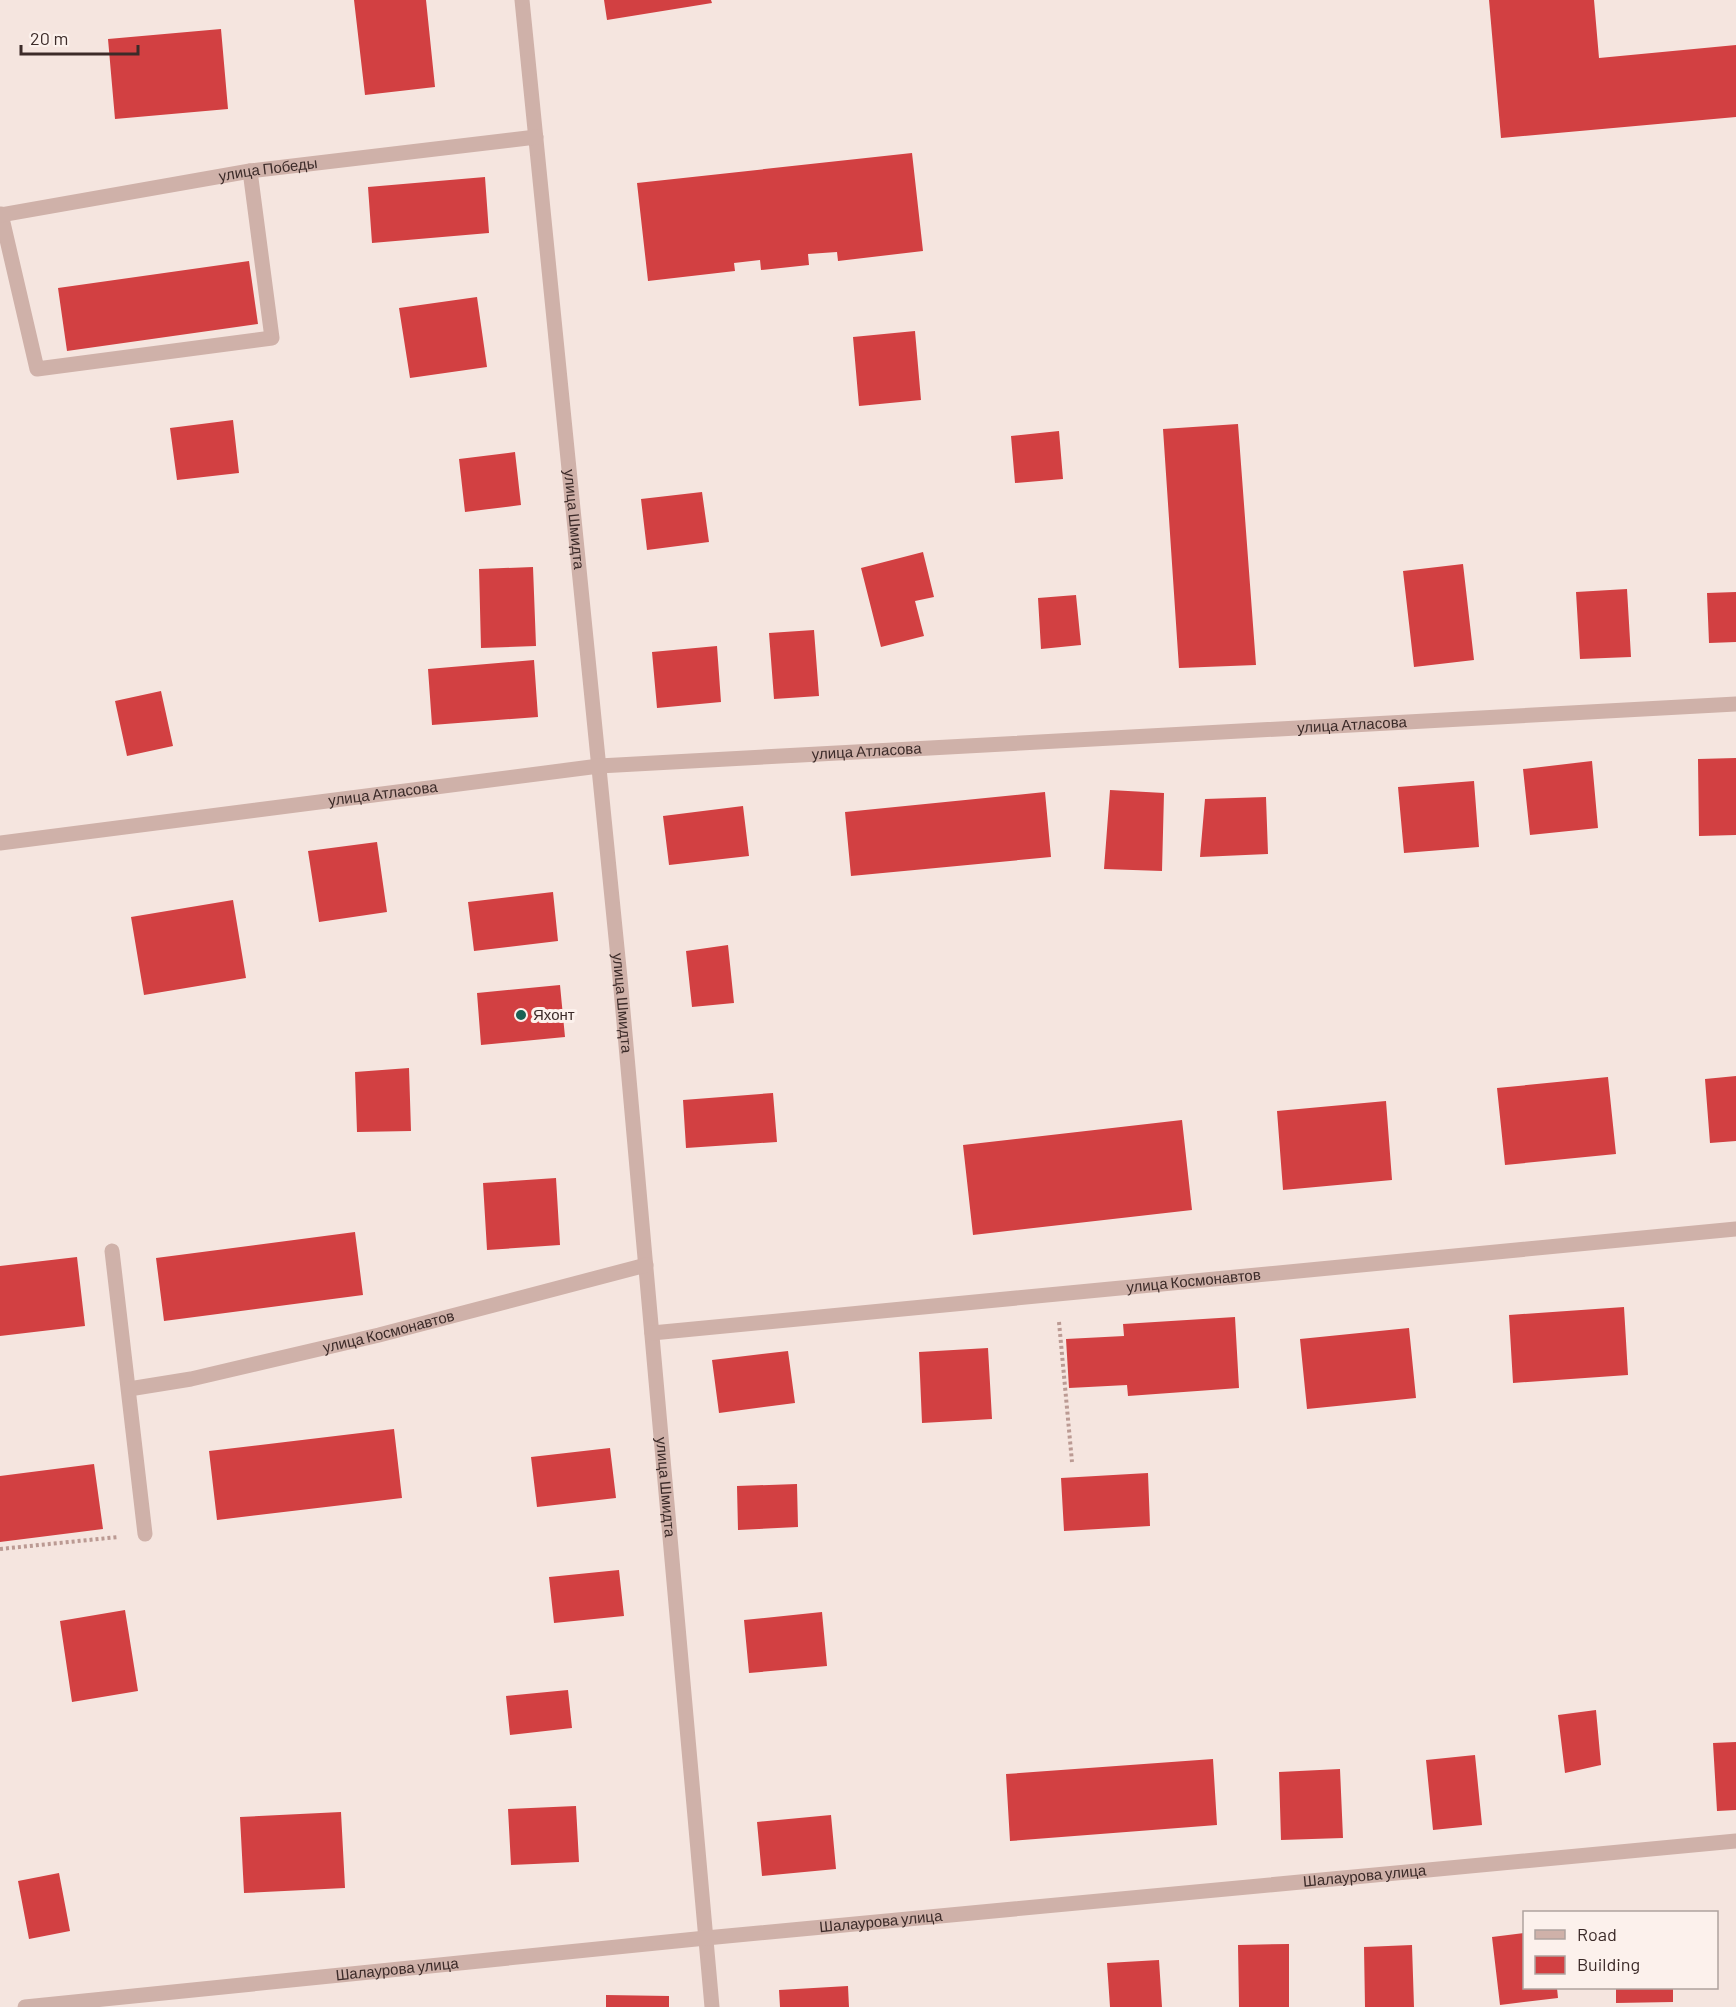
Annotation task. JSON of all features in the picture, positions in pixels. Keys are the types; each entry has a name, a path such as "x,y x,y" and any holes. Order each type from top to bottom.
{"street":[{"name":"улица Шмидта","path":"522,0 620,978 712,2007"},
{"name":"улица Победы","path":"0,215 250,171 536,137"},
{"path":"0,215 37,369 272,338 250,171"},
{"name":"улица Атласова","path":"0,843 599,766 1736,704"},
{"name":"улица Космонавтов","path":"652,1333 1736,1229"},
{"path":"112,1251 145,1534"},
{"name":"улица Космонавтов","path":"129,1389 191,1379 379,1335 645,1265"},
{"name":"Шалаурова улица","path":"25,2007 706,1938 1736,1841"}],"path":[{"path":"1057,1294 1072,1462"},
{"path":"0,1548 145,1534"}],"building":[{"path":"354,0 426,0 435,87 365,95"},
{"path":"604,0 711,0 712,3 607,20"},
{"path":"1489,0 1594,0 1599,58 1736,45 1736,117 1501,138"},
{"path":"221,29 228,109 115,119 108,39"},
{"path":"912,153 923,251 838,261 837,252 808,254 809,265 761,270 760,260 734,263 735,271 648,281 637,183"},
{"path":"485,177 489,233 372,243 368,187"},
{"path":"249,261 258,324 67,351 58,288"},
{"path":"477,297 487,367 410,378 399,308"},
{"path":"915,331 921,400 859,406 853,337"},
{"path":"233,420 239,473 177,480 170,428"},
{"path":"1238,424 1256,665 1179,668 1163,429"},
{"path":"1059,431 1063,479 1015,483 1011,436"},
{"path":"515,452 521,505 465,512 459,459"},
{"path":"702,492 709,542 647,550 641,499"},
{"path":"923,552 934,597 915,601 924,636 881,647 861,568"},
{"path":"1463,564 1474,660 1414,667 1403,571"},
{"path":"533,567 536,646 481,648 479,569"},
{"path":"1627,589 1631,657 1580,659 1576,592"},
{"path":"1736,592 1736,642 1709,643 1707,593"},
{"path":"1076,595 1081,645 1041,649 1038,598"},
{"path":"814,630 819,696 774,699 769,633"},
{"path":"717,646 721,702 657,708 652,652"},
{"path":"534,660 538,717 432,725 428,669"},
{"path":"161,691 173,746 127,756 115,701"},
{"path":"1736,758 1736,835 1699,836 1698,759"},
{"path":"1592,761 1598,828 1530,835 1523,769"},
{"path":"1474,781 1479,847 1404,853 1398,787"},
{"path":"1110,790 1164,793 1162,871 1104,869"},
{"path":"1045,792 1051,857 851,876 845,812"},
{"path":"1266,797 1268,854 1200,857 1205,799"},
{"path":"743,806 749,856 669,865 663,816"},
{"path":"377,842 387,912 319,922 308,851"},
{"path":"553,892 558,941 474,951 468,902"},
{"path":"233,900 246,978 144,995 131,917"},
{"path":"728,945 734,1003 692,1007 686,951"},
{"name":"Яхонт","path":"560,985 565,1037 481,1045 477,993"},
{"path":"409,1068 411,1131 357,1132 355,1072"},
{"path":"1736,1076 1736,1141 1710,1143 1705,1079"},
{"path":"1608,1077 1616,1154 1505,1165 1497,1088"},
{"path":"773,1093 777,1142 686,1148 683,1100"},
{"path":"1386,1101 1392,1180 1283,1190 1277,1111"},
{"path":"1182,1120 1192,1210 973,1235 963,1145"},
{"path":"556,1178 560,1245 487,1250 483,1183"},
{"path":"355,1232 363,1295 164,1321 156,1258"},
{"path":"77,1257 85,1326 0,1336 0,1266"},
{"path":"1624,1307 1628,1375 1513,1383 1509,1315"},
{"path":"1235,1317 1239,1388 1128,1396 1127,1385 1069,1388 1066,1339 1124,1336 1123,1324"},
{"path":"1409,1328 1416,1398 1307,1409 1300,1339"},
{"path":"988,1348 992,1419 922,1423 919,1352"},
{"path":"788,1351 795,1403 719,1413 712,1360"},
{"path":"394,1429 402,1498 217,1520 209,1451"},
{"path":"610,1448 616,1498 537,1507 531,1457"},
{"path":"94,1464 103,1529 0,1542 0,1476"},
{"path":"1148,1473 1150,1526 1064,1531 1061,1478"},
{"path":"797,1484 798,1527 738,1530 737,1486"},
{"path":"619,1570 624,1616 554,1623 549,1577"},
{"path":"125,1610 138,1691 72,1702 60,1621"},
{"path":"822,1612 827,1666 749,1673 744,1620"},
{"path":"568,1690 572,1728 510,1735 506,1696"},
{"path":"1596,1710 1601,1765 1565,1773 1558,1715"},
{"path":"1736,1742 1736,1810 1717,1811 1713,1743"},
{"path":"1475,1755 1482,1825 1433,1830 1426,1760"},
{"path":"1213,1759 1217,1825 1010,1841 1006,1774"},
{"path":"1340,1769 1343,1838 1281,1840 1279,1772"},
{"path":"576,1806 579,1862 511,1865 508,1809"},
{"path":"341,1812 345,1888 244,1893 240,1817"},
{"path":"831,1815 836,1869 762,1876 757,1822"},
{"path":"59,1873 70,1931 29,1939 18,1881"},
{"path":"1523,1933 1523,1989 1557,1989 1558,1998 1500,2005 1492,1937"},
{"path":"1289,1944 1289,2007 1239,2007 1238,1945"},
{"path":"1412,1945 1414,2007 1365,2007 1364,1947"},
{"path":"1159,1960 1162,2007 1110,2007 1107,1963"},
{"path":"848,1986 849,2007 780,2007 779,1990"},
{"path":"1616,1989 1673,1989 1673,2002 1616,2003"},
{"path":"606,1995 669,1996 669,2007 606,2007"}],"place":[{"name":"Яхонт","path":"521,1015"}]}
